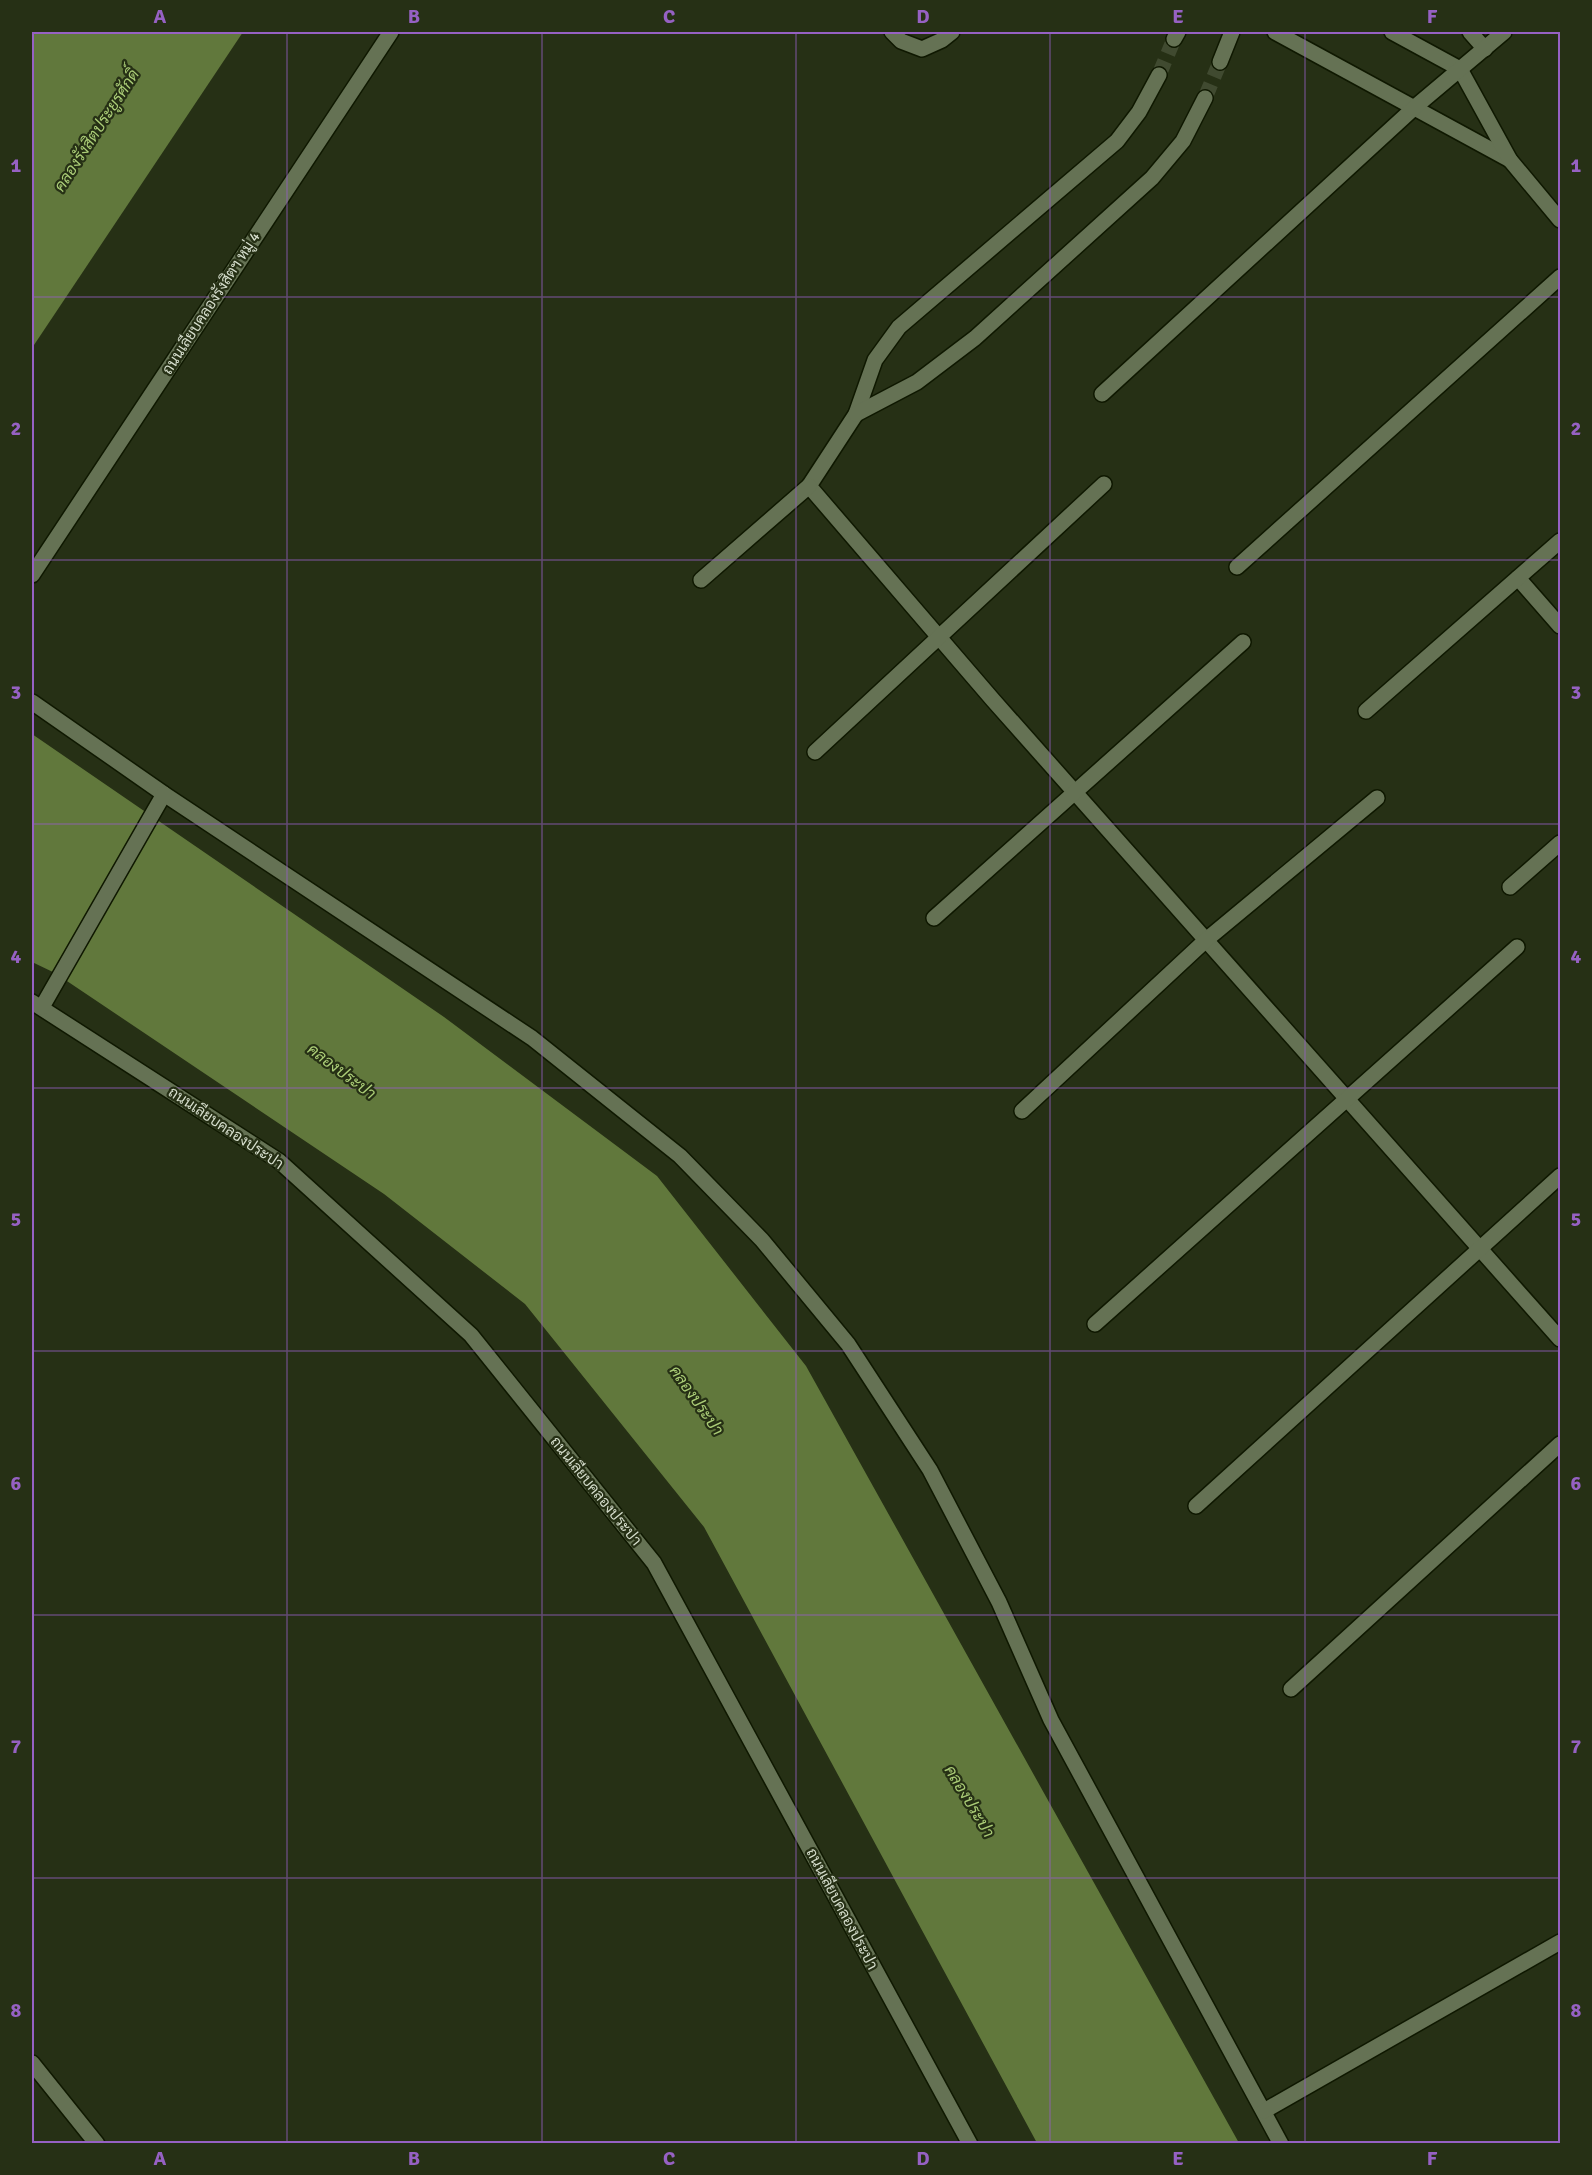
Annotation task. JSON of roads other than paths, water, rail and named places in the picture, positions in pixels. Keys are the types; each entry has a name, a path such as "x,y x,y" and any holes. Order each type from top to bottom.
{"street":[{"name":"ถนนเลียบคลองรังสิตฯ หมู่ 4","path":"32,575 391,32"},
{"path":"892,32 901,41 922,49 942,40 952,32"},
{"path":"1220,62 1232,32"},
{"path":"1275,32 1510,160"},
{"path":"1392,32 1460,69 1510,160 1560,220"},
{"path":"1470,32 1485,49"},
{"path":"1102,394 1415,107 1504,32"},
{"path":"701,580 809,486 856,414 875,360 899,327 1117,141 1138,112 1159,75"},
{"path":"856,414 917,382 975,339 1152,178 1183,141 1205,98"},
{"path":"1237,567 1560,277"},
{"path":"815,752 1104,484"},
{"path":"809,486 1074,791 1560,1340"},
{"path":"1366,711 1560,541"},
{"path":"1518,578 1560,626"},
{"path":"933,918 1244,642"},
{"path":"32,702 164,794 532,1038 680,1156 762,1240 848,1344 930,1470 999,1602 1051,1720 1281,2144"},
{"path":"37,1005 55,984 164,794"},
{"path":"1022,1111 1206,940 1377,798"},
{"path":"1510,887 1560,843"},
{"path":"1095,1324 1517,947"},
{"name":"ถนนเลียบคลองประปา","path":"37,1005 279,1161 471,1335 654,1563 970,2144"},
{"path":"1196,1506 1479,1247 1560,1176"},
{"path":"1291,1689 1560,1444"},
{"path":"1264,2111 1560,1942"},
{"path":"32,2063 97,2144"}],"water":[{"name":"คลองรังสิตประยูรศักดิ์","path":"32,32 243,32 32,348"},
{"name":"คลองประปา","path":"32,734 444,1017 657,1176 806,1366 1239,2143 1037,2143 704,1527 525,1304 384,1194 55,973 32,962"}],"tunnel":[{"path":"1159,75 1174,39"},
{"path":"1205,98 1220,62"}]}
